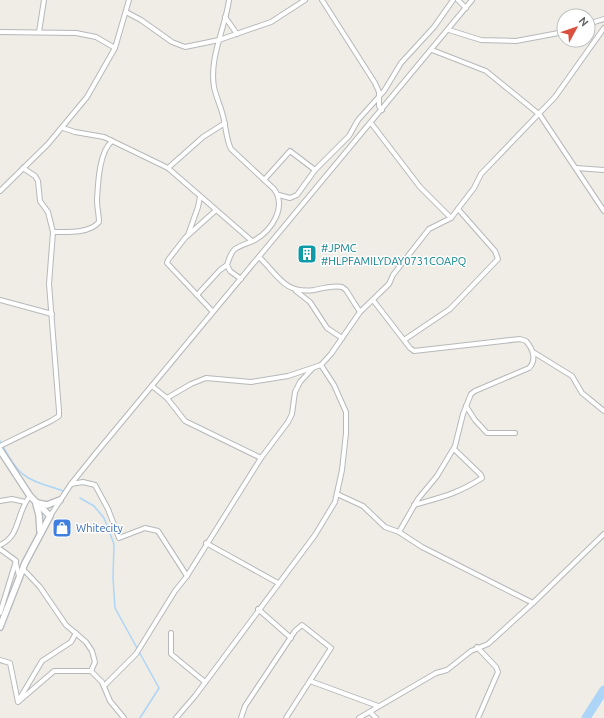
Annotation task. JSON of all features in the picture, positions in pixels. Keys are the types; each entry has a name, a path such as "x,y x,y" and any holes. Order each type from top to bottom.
{"street":[{"path":"39,32 44,0"},
{"path":"0,191 63,128 87,97 115,48 129,0"},
{"path":"229,0 219,40 213,76 214,88 225,123 228,144 231,149 279,195 294,197 315,170 348,136 358,120 380,96 401,63 434,27 453,0"},
{"path":"126,12 141,20 179,46 185,47 219,40 271,22 305,0"},
{"path":"322,0 369,73 379,92 379,106 382,110"},
{"path":"458,0 466,8"},
{"path":"0,627 19,577 39,535 71,484 240,279 449,30 472,0"},
{"path":"225,17 237,34"},
{"path":"167,398 191,384 206,378 251,382 288,376 321,365 360,312 389,284 393,275 429,229 435,224 451,218 481,174 540,115 555,97 604,28"},
{"path":"449,30 481,40 516,41 556,34"},
{"path":"0,32 76,33 96,37 115,48"},
{"path":"432,50 486,71 540,115 604,211"},
{"path":"168,168 203,137 225,123"},
{"path":"371,123 420,187 451,218"},
{"path":"63,128 75,132 104,137 168,168 215,211 252,241"},
{"path":"53,232 91,228 98,222 100,169 103,152 112,141"},
{"path":"264,180 290,151 315,170"},
{"path":"0,446 59,416 59,390 49,284 53,232 48,212 40,201 38,181 35,176 23,168"},
{"path":"576,168 604,170"},
{"path":"197,296 220,270 227,266 234,251 252,241 270,227 280,207 279,195"},
{"path":"188,236 200,197"},
{"path":"404,340 450,309 498,259 495,251 458,209"},
{"path":"213,312 167,263 188,236 215,211"},
{"path":"259,257 286,286 295,290 310,302 327,328 342,338"},
{"path":"227,266 230,271 240,279"},
{"path":"295,290 342,287 346,290 360,312"},
{"path":"0,300 52,314"},
{"path":"373,300 414,352 520,339 526,341 533,352 572,376 582,393 604,411"},
{"path":"399,532 414,505 437,476 454,449 466,406 471,394 529,368 533,362 533,352"},
{"path":"176,718 205,682 258,609 315,535 330,510 337,494 342,470 346,433 346,412 334,385 321,365"},
{"path":"104,686 136,654 261,458 288,422 292,414 295,392 300,382 314,367"},
{"path":"152,386 167,398 185,422 261,458"},
{"path":"466,406 475,420 487,433 515,433"},
{"path":"414,505 435,501 463,490 482,478 481,475 454,449"},
{"path":"0,450 30,496 50,516"},
{"path":"71,484 83,482 95,485 108,509 119,538 145,528 158,530 187,576"},
{"path":"337,494 363,506 385,527 399,532 422,547 532,603"},
{"path":"0,544 7,542 13,536 25,502 30,496"},
{"path":"0,501 12,499 25,502"},
{"path":"35,502 47,505 60,500"},
{"path":"35,502 40,520 39,535"},
{"path":"359,718 436,673 447,670 477,648 488,644 604,534"},
{"path":"206,543 278,583"},
{"path":"0,549 16,561 19,577"},
{"path":"0,613 16,561"},
{"path":"23,569 40,587 66,625 86,642 95,662 91,671"},
{"path":"258,609 291,638"},
{"path":"241,718 245,706 291,638 302,625 330,646 330,651 286,718"},
{"path":"18,702 42,661 71,642 76,633"},
{"path":"171,633 171,654 205,682"},
{"path":"477,648 496,667 498,672 478,718"},
{"path":"0,660 10,664 18,702"},
{"path":"18,702 54,671 91,671 104,686 110,701 124,718"},
{"path":"310,681 378,706"},
{"path":"370,712 376,718"}],"waterway":[{"path":"0,441 13,463 25,476 32,480 64,491"},
{"path":"80,498 94,506 104,518 114,544 113,578 115,608 159,688 140,718"},
{"path":"586,718 604,690"}],"place":[{"name":"#JPMC #HLPFAMILYDAY0731COAPQ","path":"307,254"},
{"name":"Whitecity","path":"62,528"}]}
